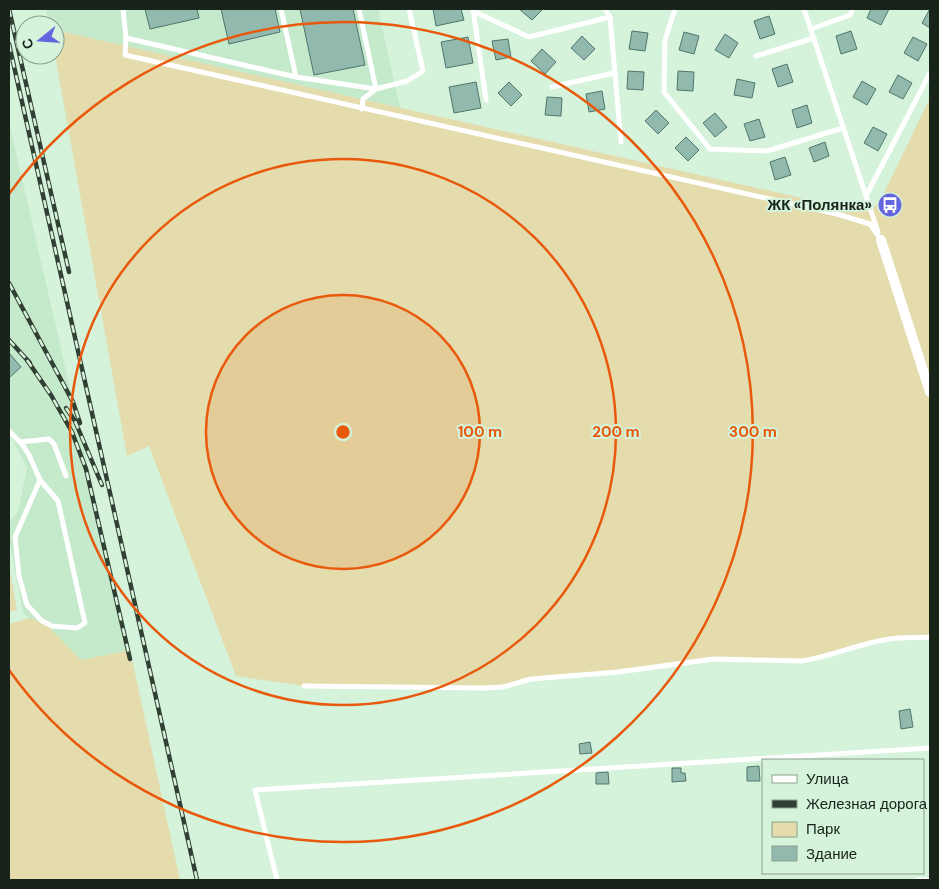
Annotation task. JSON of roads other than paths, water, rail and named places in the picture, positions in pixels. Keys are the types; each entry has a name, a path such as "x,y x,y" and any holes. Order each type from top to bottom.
{"street":[{"path":"881,240 930,392"}],"lane":[{"path":"123,9 126,38 125,55 837,214 870,224 881,240"},
{"path":"281,9 296,77"},
{"path":"359,9 376,89"},
{"path":"126,38 296,77 376,89 407,81 423,71 409,9"},
{"path":"605,9 610,17 621,142"},
{"path":"675,9 665,40 664,92 710,149 767,150 843,128"},
{"path":"804,9 881,240"},
{"path":"811,29 850,15 853,9"},
{"path":"473,10 529,37 610,17"},
{"path":"473,10 486,100"},
{"path":"756,56 814,38"},
{"path":"552,87 614,73"},
{"path":"866,196 930,73"},
{"path":"362,108 364,99 376,89"},
{"path":"9,431 20,442 29,455 40,480 58,501 85,623 77,628 52,626 42,621 26,605 19,576 15,537 40,480"},
{"path":"20,442 49,438 54,444 66,476"},
{"path":"304,686 494,688 531,679 618,672 714,659 815,659 836,651 885,639 930,637"},
{"path":"277,880 255,790 930,748"},
{"path":"918,880 930,880"}],"railway":[{"path":"9,9 69,272"},
{"path":"9,44 197,880"},
{"path":"9,283 73,402 80,423"},
{"path":"9,340 30,363"},
{"path":"27,360 51,395 72,432 86,469 130,659"},
{"path":"66,408 75,421 102,485"}],"place":[{"name":"ЖК «Полянка»","path":"890,205"}]}
